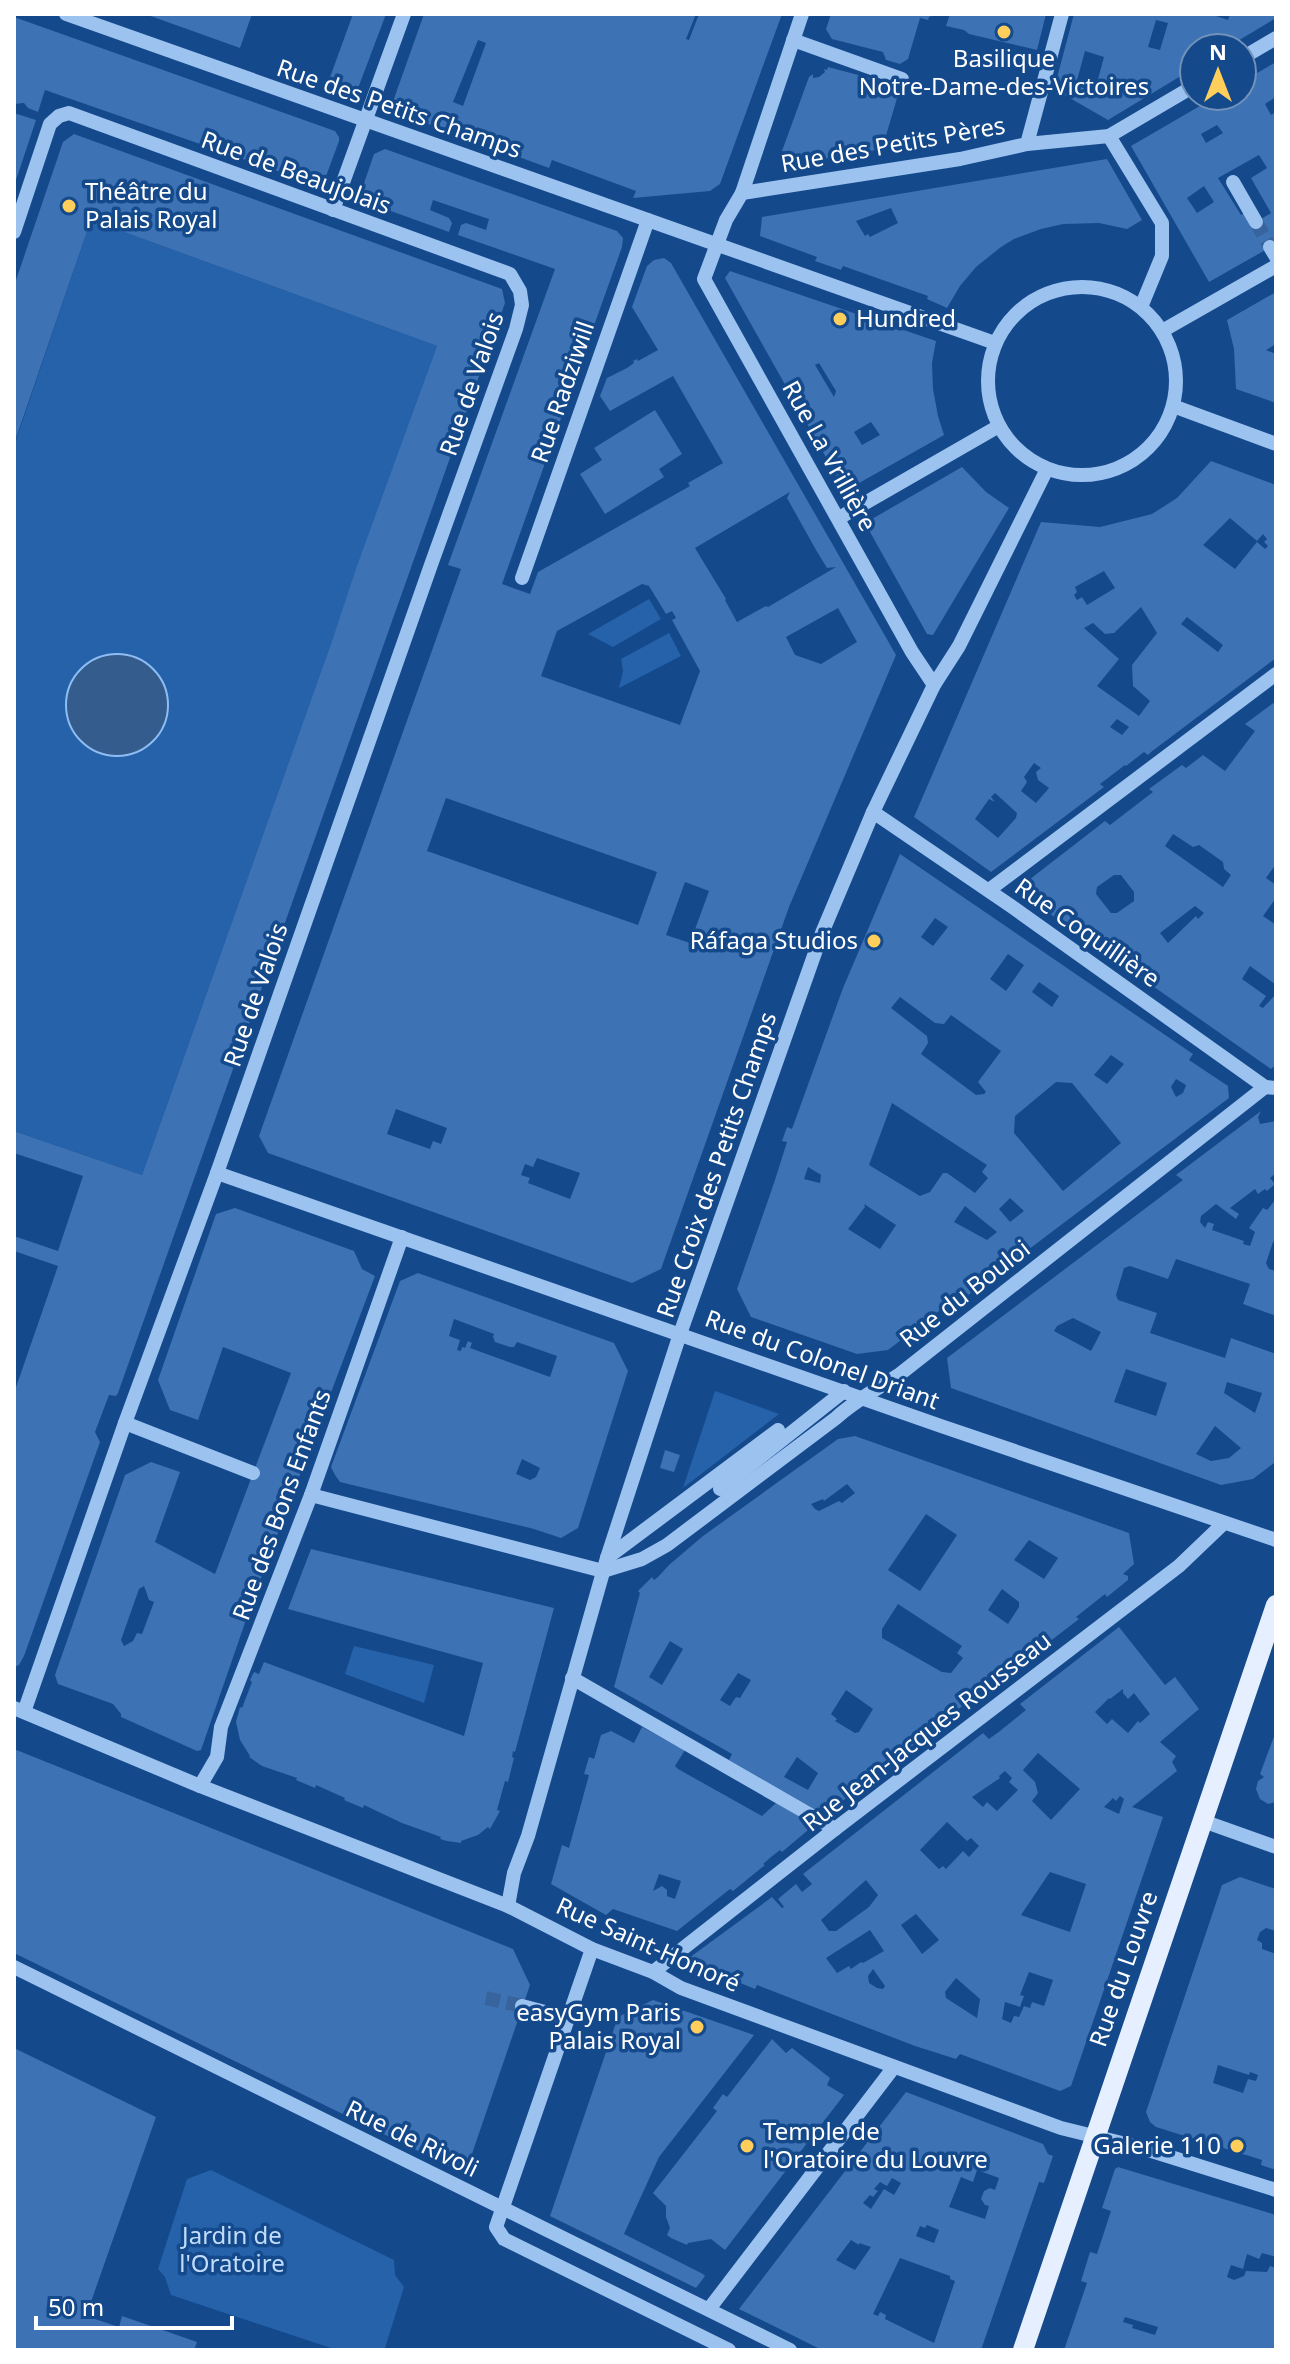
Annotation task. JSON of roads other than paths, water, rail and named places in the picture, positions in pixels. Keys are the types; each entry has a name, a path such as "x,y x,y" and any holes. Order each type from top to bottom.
{"main road":[{"name":"Rue du Louvre","path":"1023,2350 1276,1605"}],"street":[{"name":"Rue des Petits Champs","path":"66,14 995,343"},
{"path":"333,210 404,14"},
{"path":"717,245 726,220 742,193 802,14"},
{"path":"1027,144 1062,14"},
{"path":"1258,49 1276,38"},
{"path":"793,40 902,79"},
{"path":"1141,307 1162,256 1162,223 1109,136 1178,95"},
{"name":"Rue de Beaujolais","path":"14,232 50,124 59,116 69,113 510,274 520,291"},
{"name":"Rue des Petits Pères","path":"742,193 960,159 1027,144 1109,136"},
{"path":"1233,182 1256,222"},
{"name":"Rue Radziwill","path":"522,578 648,220"},
{"name":"Rue La Vrillière","path":"717,245 704,279 912,652 934,685"},
{"path":"1162,331 1276,266"},
{"path":"1083,286 1110,291 1141,307 1162,331 1176,370 1173,406 1161,433 1133,460 1111,471 1088,475 1067,474 1047,469 1022,454 1008,440 991,407 987,390 989,365 995,343 1007,323 1023,307 1052,291 1083,286"},
{"name":"Rue de Valois","path":"19,1710 217,1173 516,329 522,305 520,291"},
{"path":"1173,406 1276,444"},
{"path":"839,518 999,426"},
{"name":"Rue Croix des Petits Champs","path":"508,1906 514,1873 528,1836 605,1564 680,1334 822,933 873,812 934,685 959,646 1047,469"},
{"path":"989,890 1276,674"},
{"name":"Rue Coquillière","path":"873,812 1270,1088"},
{"name":"Rue du Bouloi","path":"605,1564 642,1559 667,1545 849,1406 900,1374 1270,1088"},
{"name":"Rue du Colonel Driant","path":"217,1173 1276,1540"},
{"name":"Rue des Bons Enfants","path":"200,1786 217,1757 221,1727 311,1495 402,1237"},
{"path":"720,1489 844,1391"},
{"path":"125,1423 253,1473"},
{"path":"311,1495 605,1564 778,1430"},
{"name":"Rue Jean-Jacques Rousseau","path":"653,1972 1168,1575 1224,1523"},
{"path":"572,1678 835,1829"},
{"name":"Rue Saint-Honoré","path":"19,1710 200,1786 508,1906 592,1949 653,1972 681,1988 1061,2128 1142,2148 1276,2190"},
{"path":"1203,1821 1276,1847"},
{"path":"592,1949 496,2227 504,2239 729,2350"},
{"name":"Rue de Rivoli","path":"14,1967 790,2350"},
{"path":"522,2006 568,2018"},
{"path":"709,2309 894,2067"}],"tunnel":[{"path":"1256,222 1270,247"},
{"path":"486,1998 522,2006"}],"place":[{"name":"Basilique Notre-Dame-des-Victoires","path":"1004,32"},
{"name":"Théâtre du Palais Royal","path":"69,206"},
{"name":"Hundred","path":"840,319"},
{"name":"Ráfaga Studios","path":"874,941"},
{"name":"easyGym Paris Palais Royal","path":"697,2027"},
{"name":"Temple de l'Oratoire du Louvre","path":"747,2146"},
{"name":"Galerie 110","path":"1237,2146"}],"park label":[{"name":"Jardin de l'Oratoire","path":"232,2250"}]}
